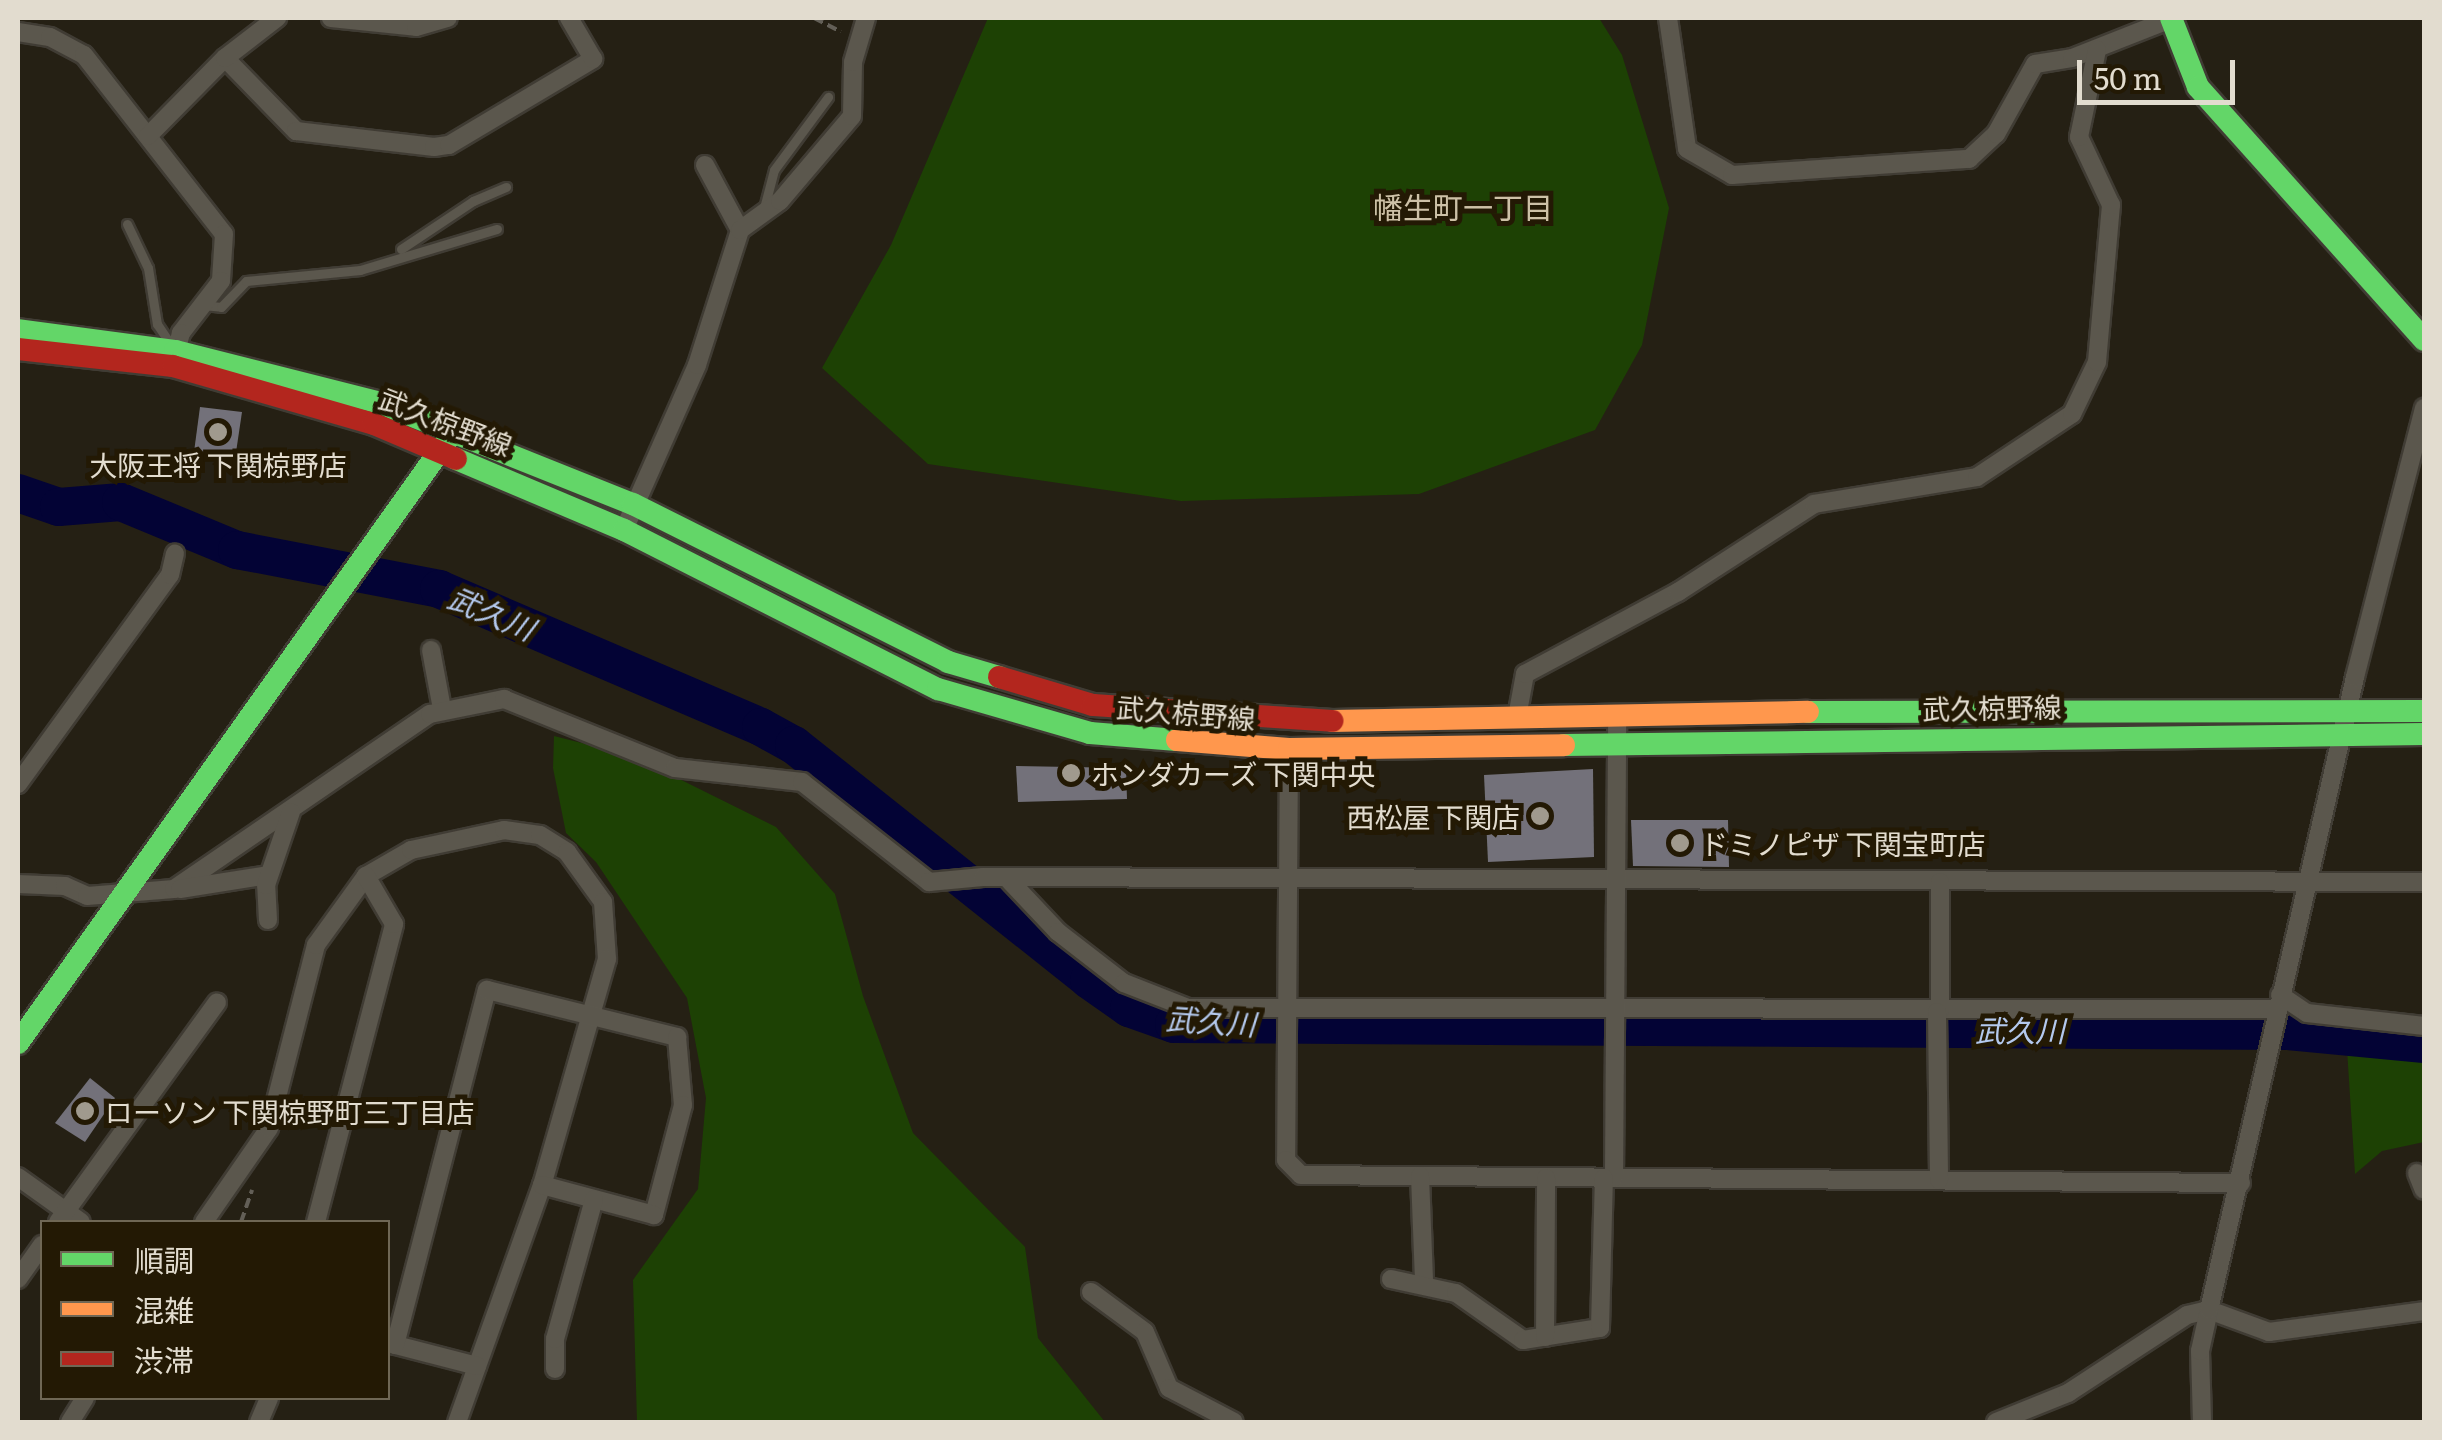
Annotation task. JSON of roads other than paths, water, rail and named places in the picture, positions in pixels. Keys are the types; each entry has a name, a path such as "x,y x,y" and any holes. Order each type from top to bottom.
{"main road":[{"path":"2171,18 2198,87 2422,333"},
{"name":"武久椋野線","path":"20,346 174,358 364,399 938,689 1010,714 1160,744 1289,750 1617,746 2346,722 2424,711"},
{"path":"18,1042 447,441"},
{"name":"武久椋野線","path":"447,441 633,504 872,628 948,662 1046,694 1230,721 2020,708 2346,722 2424,734"}],"street":[{"path":"148,136 224,58 278,18"},
{"path":"331,18 416,27 448,18"},
{"path":"224,58 296,131 434,148 449,145 594,58 569,18"},
{"path":"624,530 697,366 740,230 780,202 847,126 855,106 858,42 866,18"},
{"path":"1668,18 1687,149 1732,175 1969,159 1996,134 2035,64 2097,50 2171,18"},
{"path":"18,32 50,37 84,56 228,243 221,281 202,305 174,358"},
{"path":"1516,717 1525,674 1678,592 1814,504 1977,477 2072,414 2097,362 2111,205 2079,137 2097,50"},
{"path":"705,165 740,230"},
{"path":"2202,1422 2200,1351 2208,1310 2241,1182 2277,1007 2424,408"},
{"path":"18,784 170,575 175,554"},
{"path":"431,650 442,709"},
{"path":"174,889 442,709 504,699 674,768 802,782 929,882 983,876 1008,880 2424,882"},
{"path":"1391,1279 1424,1282 1482,1306 1523,1340 1600,1328 1615,1044 1616,717"},
{"path":"1289,750 1286,1160 1300,1175 2241,1182"},
{"path":"268,920 268,876 291,812"},
{"path":"220,1213 270,1128 326,923 366,876 411,850 486,832 523,831 553,842 588,874 607,917 607,959 542,1185 458,1422"},
{"path":"18,884 65,886 87,896 268,876"},
{"path":"317,1220 394,924 391,908 366,876"},
{"path":"1008,880 1058,932 1146,996 1188,1008 1288,1012 1938,1013 2277,1007 2424,1026"},
{"path":"1938,1180 1940,882"},
{"path":"478,1366 391,1344 487,990 678,1038 683,1104 654,1215 542,1185"},
{"path":"18,1177 68,1219 217,1002"},
{"path":"1420,1176 1424,1282"},
{"path":"1545,1337 1546,1178"},
{"path":"555,1369 555,1338 594,1199"},
{"path":"18,1279 40,1247"},
{"path":"1090,1292 1144,1332 1169,1388 1234,1422"},
{"path":"1996,1422 2068,1394 2187,1316 2208,1310 2269,1332 2424,1311"},
{"path":"70,1422 83,1400"}],"lane":[{"path":"763,212 774,170 828,98"},
{"path":"389,257 473,201 506,187"},
{"path":"127,224 148,268 157,324 174,358"},
{"path":"202,305 221,307 257,278 360,270 389,257 496,229"}],"waterway":[{"name":"武久川","path":"18,493 59,507 121,502 237,550 439,589 761,727 794,745 1089,980 1129,1008 1174,1024 2288,1031 2424,1044"}],"place":[{"name":"大阪王将 下関椋野店","path":"218,432"},
{"name":"ホンダカーズ 下関中央","path":"1071,773"},
{"name":"西松屋 下関店","path":"1540,816"},
{"name":"ドミノピザ 下関宝町店","path":"1680,843"},
{"name":"ローソン 下関椋野町三丁目店","path":"85,1111"}],"district":[{"name":"幡生町一丁目","path":"1463,206"}]}
